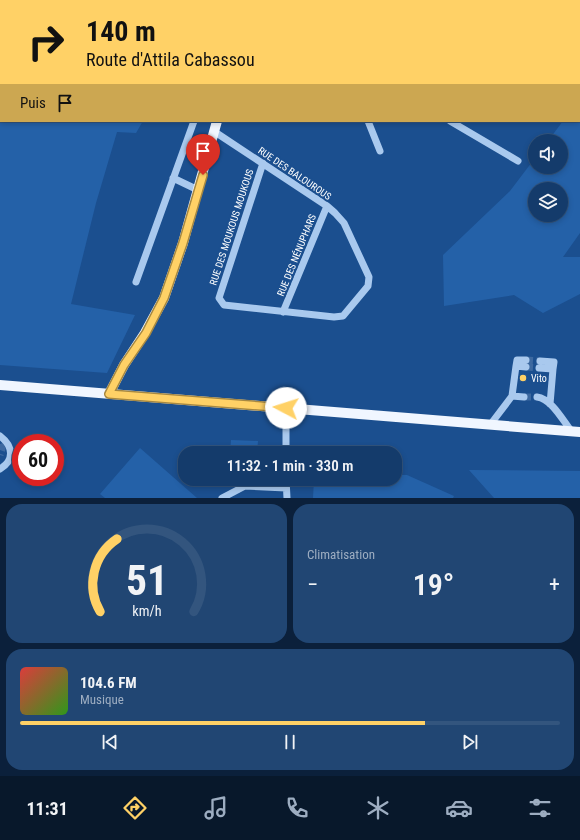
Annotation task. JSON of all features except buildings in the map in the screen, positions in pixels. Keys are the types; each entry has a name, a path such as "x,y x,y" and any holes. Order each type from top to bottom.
{"main road":[{"path":"109,394 124,365 146,333 164,298 198,190 217,122"},
{"path":"0,385 576,432"}],"street":[{"path":"136,282 194,122"},
{"path":"368,122 380,151"},
{"path":"452,122 518,161"},
{"name":"RUE DES BALOUROUS","path":"215,132 327,206 344,222 369,277 368,286 343,316 334,317 224,305 219,298"},
{"name":"RUE DES MOUKOUS MOUKOUS","path":"219,298 262,163"},
{"path":"173,178 198,190"},
{"name":"RUE DES NÉNUPHARS","path":"283,312 327,206"},
{"path":"490,425 512,396 516,366 526,363"},
{"path":"539,364 553,369 550,404"},
{"path":"512,396 524,397"},
{"path":"537,397 543,398 550,404 576,432"},
{"path":"286,408 286,446"},
{"path":"0,436 8,443 12,450 7,465 0,469"},
{"path":"222,498 245,486 286,488 287,498"}],"shaded area":[{"path":"0,122 142,122 136,133 117,132 96,203 71,304 135,315 107,373 0,365"},
{"path":"562,122 580,122 580,233 563,257 580,257 580,294 543,313 514,295 444,306 443,255 510,191 528,167 528,174 568,174 568,134 553,134"},
{"path":"231,440 258,441 258,446 231,446"},
{"path":"140,448 178,481 178,486 183,486 197,498 105,498 100,494"},
{"path":"469,470 580,471 580,498 494,498"},
{"path":"402,475 407,475 454,496 453,498 313,498 314,486 402,486"}],"tunnel":[{"path":"526,360 540,361"},
{"path":"526,367 539,368"},
{"path":"524,397 537,397"},
{"path":"0,444 2,449 0,455"}],"place":[{"name":"Vito","path":"523,378"}],"route":[{"path":"203,175 183,243 164,298 146,333 124,365 109,394 286,408"}]}
